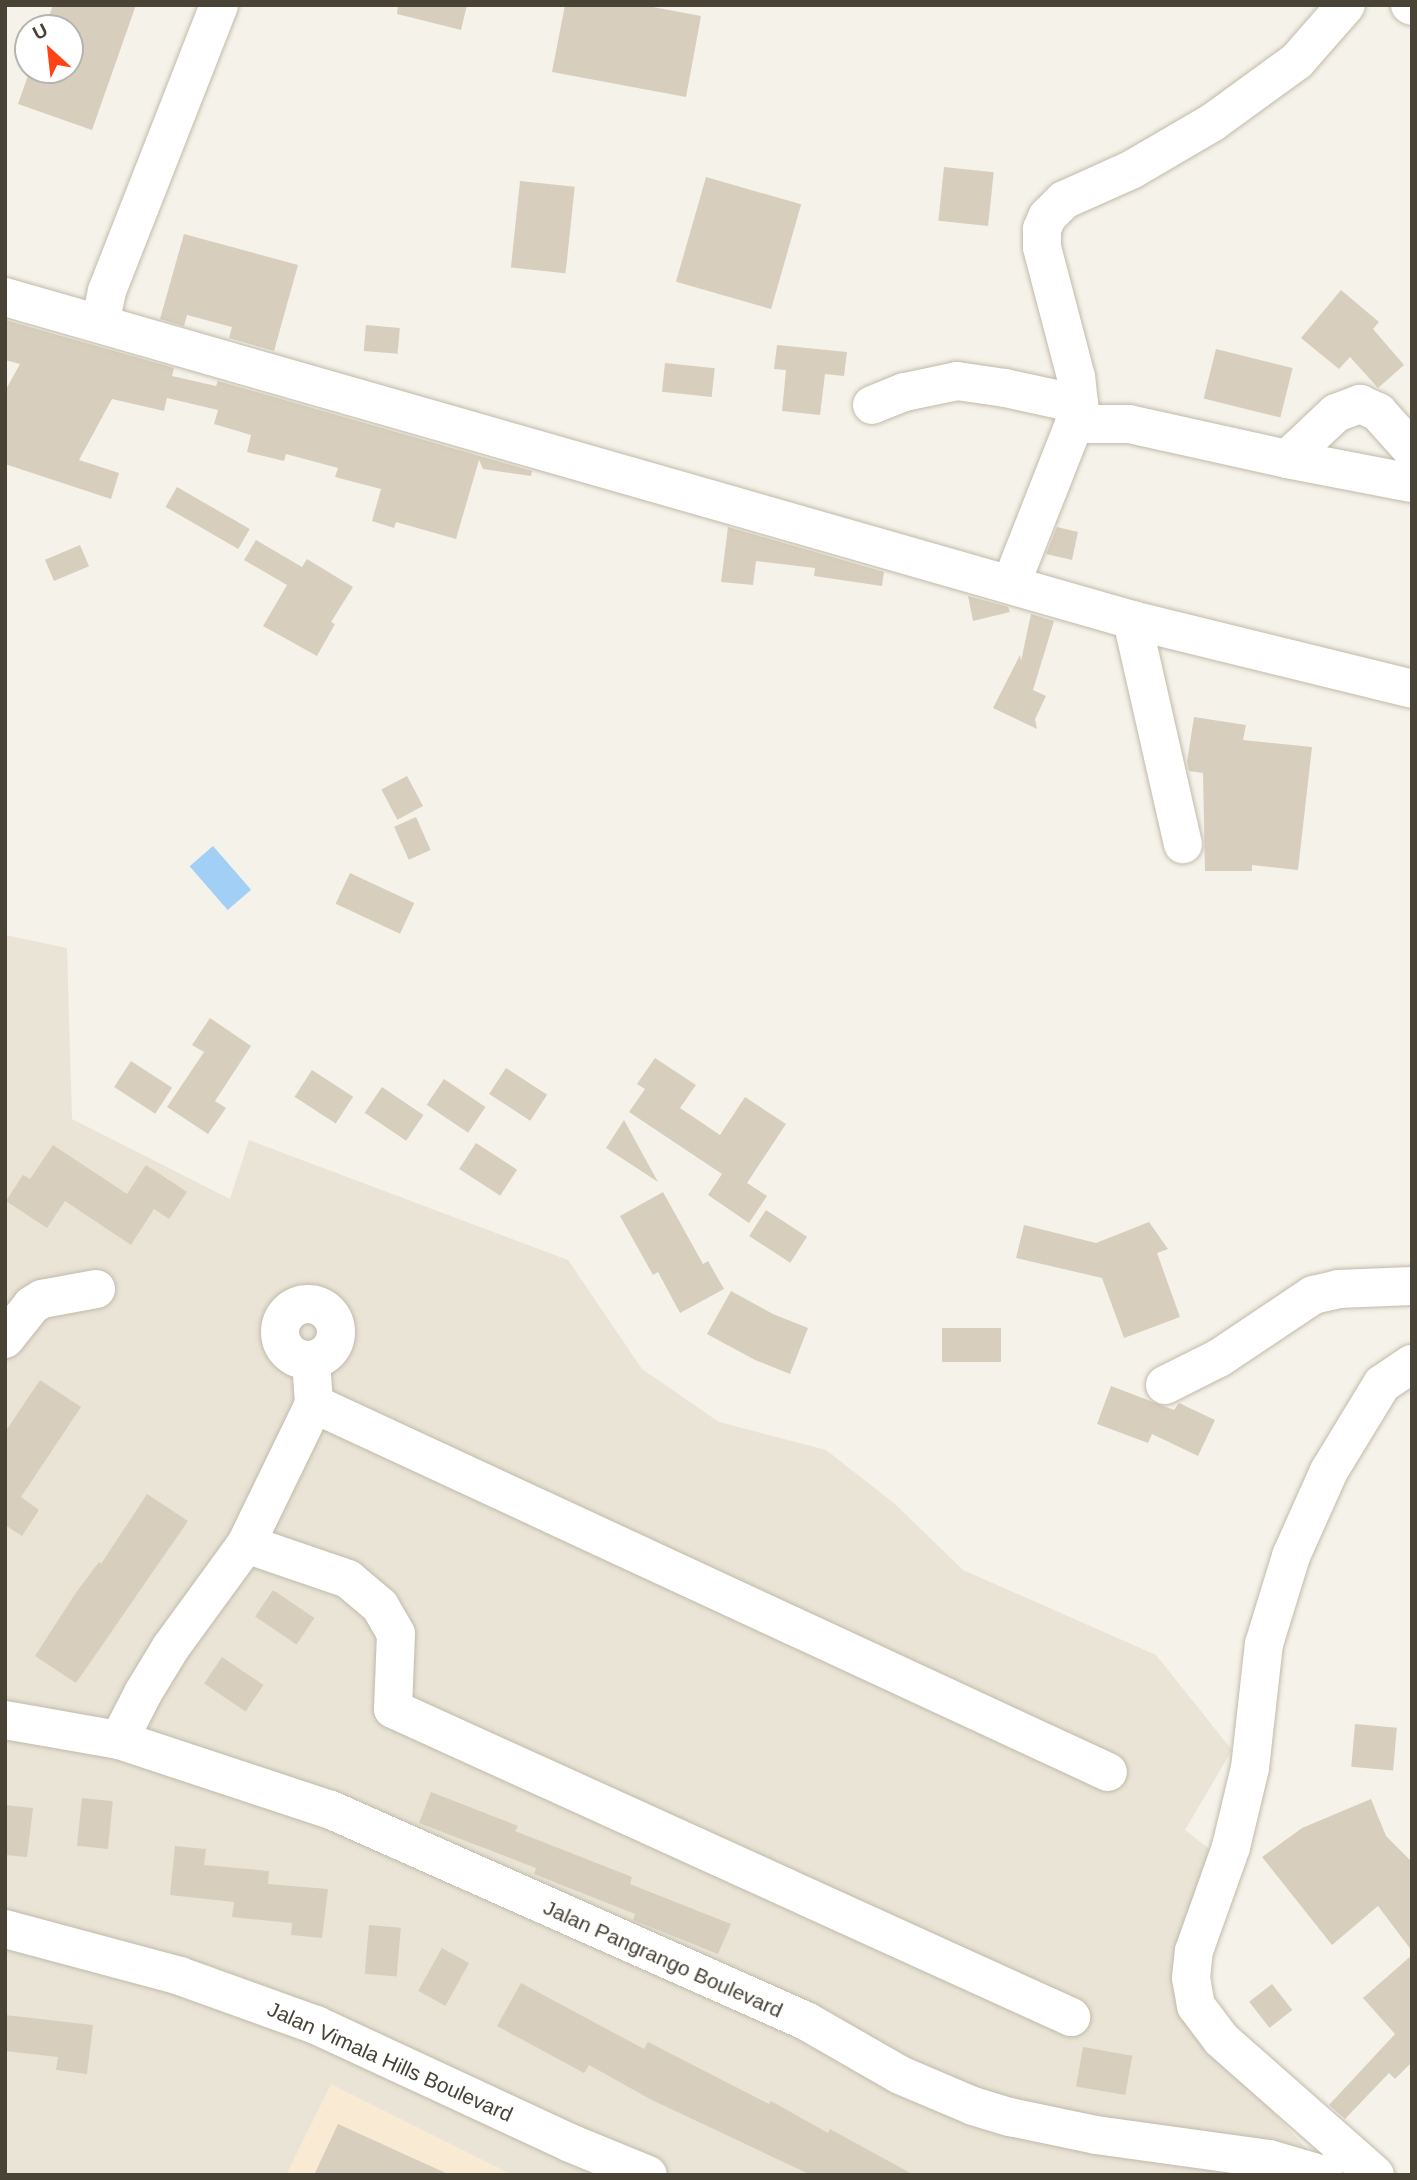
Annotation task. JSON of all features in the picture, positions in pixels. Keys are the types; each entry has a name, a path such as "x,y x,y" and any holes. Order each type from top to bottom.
{"street":[{"path":"100,324 107,291 219,5"},
{"path":"1011,584 1077,414 1073,365 1042,247 1042,229 1047,217 1064,200 1131,170 1213,122 1297,61 1346,5"},
{"path":"5,297 1132,620 1412,689"},
{"path":"873,405 905,392 957,381 1005,388 1077,414 1287,459 1412,482"},
{"path":"1287,459 1336,413 1360,404 1378,412 1412,450"},
{"path":"1132,620 1183,845"},
{"path":"1166,1385 1219,1358 1313,1295 1338,1289 1412,1286"},
{"path":"5,1339 32,1305 42,1299 96,1289"},
{"path":"119,1740 142,1693 171,1647 246,1544 314,1404 311,1360"},
{"path":"1375,2175 1221,2039 1196,2006 1191,1978 1194,1951 1231,1847 1247,1781 1264,1644 1291,1556 1329,1471 1382,1384 1412,1364"},
{"path":"314,1404 1108,1772"},
{"path":"246,1544 348,1579 380,1606 396,1634 393,1709 1071,2017"},
{"name":"Jalan Pangrango Boulevard","path":"5,1720 119,1740 331,1810 806,2021 900,2074 973,2106 1010,2117 1096,2135 1269,2159 1324,2175"},
{"name":"Jalan Vimala Hills Boulevard","path":"5,1929 180,1976 316,2025 570,2143 648,2175"}],"shaded area":[{"path":"5,935 67,948 72,1119 230,1199 249,1140 568,1260 642,1369 719,1422 826,1450 895,1504 963,1570 1156,1655 1232,1750 1185,1830 1239,1872 1186,1994 1258,2095 1330,2175 5,2175"},
{"path":"331,2084 513,2175 286,2175"}],"water":[{"path":"213,846 251,890 228,910 190,866"}],"building":[{"path":"53,5 136,5 92,130 18,104 25,84 84,84 84,14 50,14"},
{"path":"398,5 467,5 461,30 397,14"},
{"path":"565,5 642,5 701,16 686,97 552,72"},
{"path":"944,167 994,172 988,226 938,221"},
{"path":"706,177 801,204 771,309 676,282"},
{"path":"520,181 575,187 566,273 511,268"},
{"path":"184,234 298,265 274,351 229,338 232,327 187,315 184,326 160,319"},
{"path":"1341,290 1379,322 1373,329 1404,365 1378,388 1350,357 1339,369 1301,338"},
{"path":"5,320 174,368 172,376 216,386 218,381 532,471 531,476 483,469 479,460 456,539 396,522 394,528 372,521 381,489 335,477 338,468 286,454 284,461 247,452 251,435 214,424 218,410 167,398 164,411 112,399 79,460 119,473 111,499 5,464 5,391 20,364 5,360"},
{"path":"366,325 400,328 398,354 364,351"},
{"path":"777,345 847,352 844,376 825,374 820,415 782,411 786,370 774,369"},
{"path":"1216,349 1293,368 1280,418 1204,398"},
{"path":"665,363 715,368 712,397 662,392"},
{"path":"177,487 250,529 238,549 165,507"},
{"path":"728,527 884,572 882,586 814,576 815,568 756,561 753,585 721,582"},
{"path":"1057,527 1078,532 1072,560 1046,554"},
{"path":"256,540 302,567 307,559 353,587 331,622 335,624 317,656 263,626 287,585 244,560"},
{"path":"80,545 89,566 54,581 45,560"},
{"path":"968,596 1008,607 1010,612 973,621"},
{"path":"1031,614 1054,621 1033,690 1046,696 1035,719 1037,729 993,708 1020,655 1021,661"},
{"path":"1194,717 1246,725 1243,740 1312,747 1298,870 1252,865 1252,871 1205,871 1203,773 1189,771 1187,762"},
{"path":"407,776 423,806 397,820 381,790"},
{"path":"416,817 431,850 409,860 394,827"},
{"path":"350,873 414,903 400,934 336,904"},
{"path":"210,1018 251,1046 215,1101 226,1108 208,1134 167,1107 204,1052 192,1045"},
{"path":"655,1058 696,1085 680,1108 720,1135 745,1097 786,1124 747,1183 767,1196 749,1223 708,1195 722,1174 629,1112 645,1089 637,1084"},
{"path":"131,1061 172,1088 155,1114 114,1087"},
{"path":"506,1068 547,1095 530,1121 489,1094"},
{"path":"312,1070 353,1097 336,1124 295,1097"},
{"path":"444,1079 485,1107 468,1133 427,1105"},
{"path":"382,1087 423,1115 406,1141 365,1113"},
{"path":"624,1120 658,1182 606,1148"},
{"path":"476,1143 517,1170 500,1196 459,1169"},
{"path":"53,1145 127,1194 146,1165 187,1192 169,1219 154,1209 131,1245 65,1201 47,1228 6,1201 23,1175 30,1179"},
{"path":"663,1192 703,1264 708,1261 724,1289 680,1313 658,1272 653,1275 620,1216"},
{"path":"766,1210 807,1237 790,1263 749,1236"},
{"path":"1149,1222 1168,1249 1157,1253 1180,1317 1124,1338 1102,1278 1016,1258 1024,1225 1096,1243"},
{"path":"731,1291 773,1314 808,1328 790,1374 755,1360 707,1334"},
{"path":"942,1328 1001,1328 1001,1362 942,1362"},
{"path":"40,1380 81,1407 21,1497 39,1510 22,1536 5,1525 5,1432"},
{"path":"1111,1386 1174,1410 1179,1403 1215,1420 1198,1456 1152,1434 1148,1443 1097,1424"},
{"path":"147,1494 188,1521 76,1683 35,1656 75,1594 99,1562 101,1564"},
{"path":"273,1590 314,1618 297,1644 255,1617"},
{"path":"222,1657 263,1685 246,1711 204,1684"},
{"path":"1355,1724 1397,1728 1393,1770 1351,1767"},
{"path":"431,1792 518,1826 515,1831 632,1877 630,1884 731,1924 718,1954 633,1920 635,1914 534,1874 536,1868 419,1823"},
{"path":"82,1798 113,1801 108,1849 77,1846"},
{"path":"1371,1799 1386,1836 1412,1862 1412,1951 1378,1906 1332,1945 1262,1857 1302,1828"},
{"path":"5,1805 33,1808 27,1857 5,1855"},
{"path":"175,1846 206,1849 204,1865 269,1871 268,1884 328,1889 322,1938 291,1935 292,1923 232,1917 234,1902 170,1895"},
{"path":"369,1925 401,1928 397,1977 365,1974"},
{"path":"442,1948 469,1963 445,2006 418,1991"},
{"path":"1412,1955 1412,2062 1395,2079 1389,2073 1345,2119 1329,2105 1395,2034 1363,1998"},
{"path":"521,1983 644,2049 648,2042 769,2104 771,2101 828,2133 830,2129 914,2175 811,2175 652,2100 589,2065 584,2073 497,2026"},
{"path":"1272,1984 1292,2010 1269,2028 1249,2002"},
{"path":"5,2015 93,2025 87,2074 56,2070 58,2057 5,2051"},
{"path":"1083,2047 1132,2056 1125,2095 1076,2086"},
{"path":"338,2124 450,2175 314,2175"}]}
